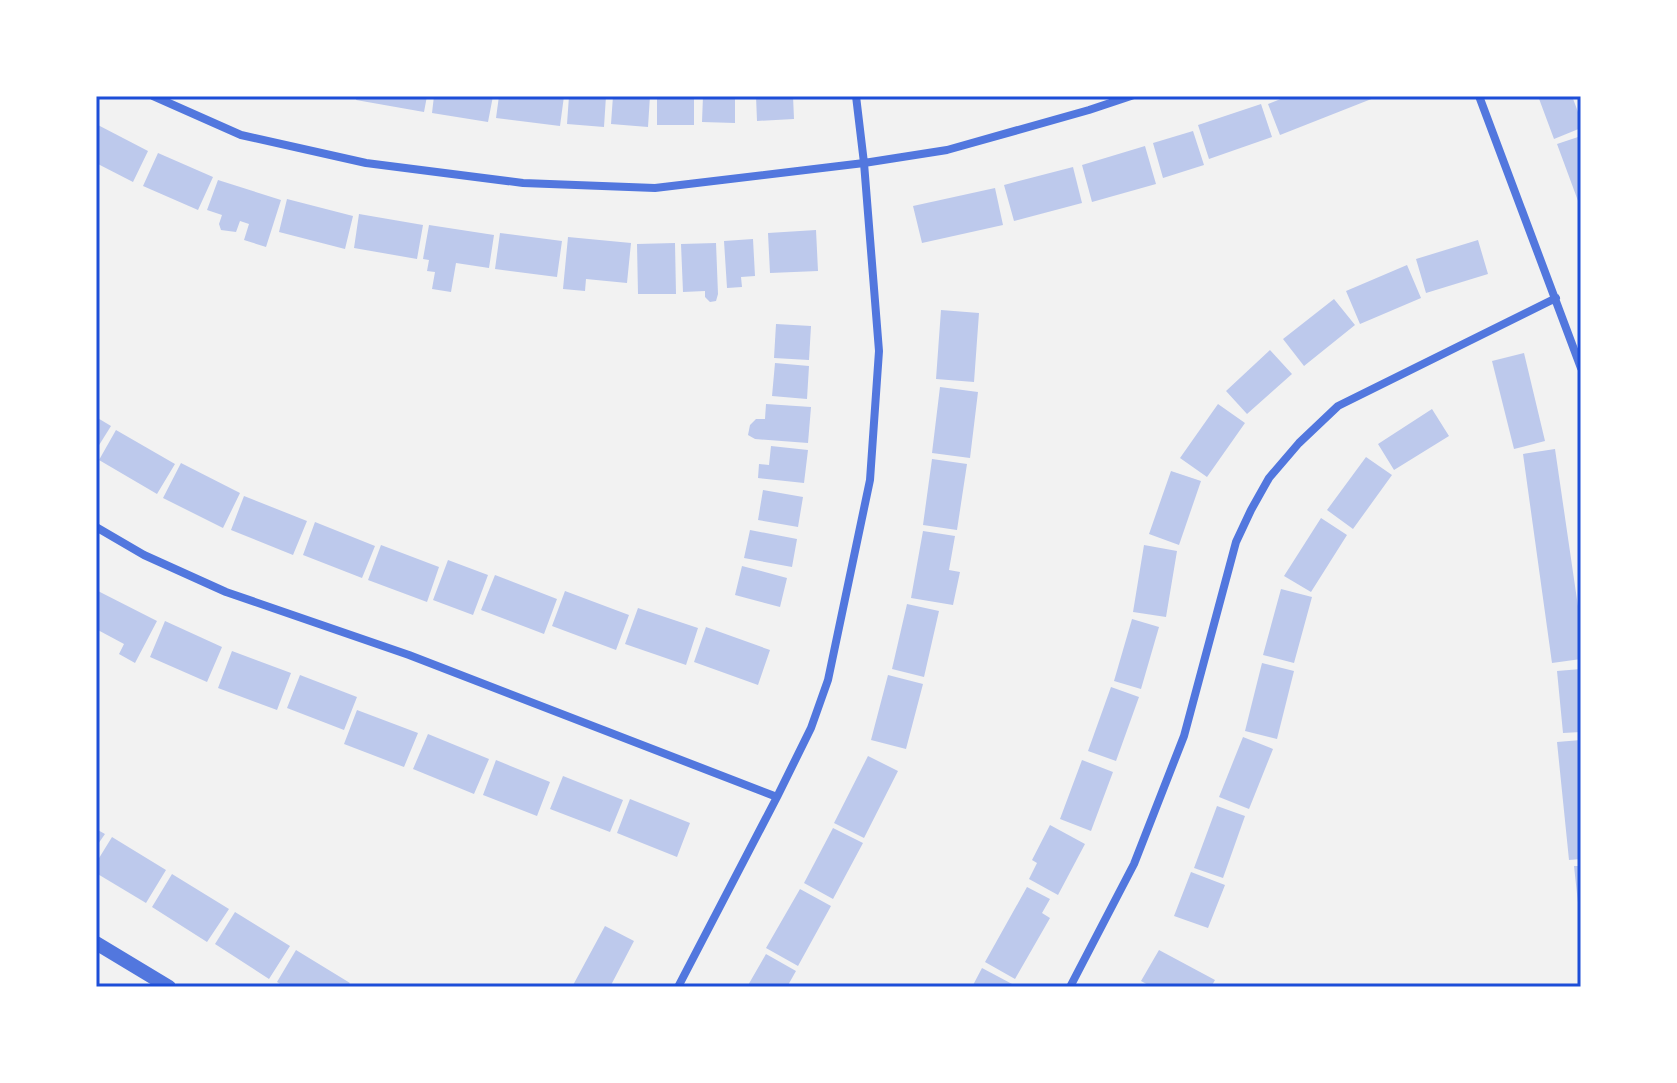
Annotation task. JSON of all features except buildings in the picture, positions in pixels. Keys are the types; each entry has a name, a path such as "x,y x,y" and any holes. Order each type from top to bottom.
{"street":[{"path":"153,96 241,135 366,163 523,183 655,188 947,150 1131,96"},
{"path":"678,987 811,728 828,680 870,480 879,351 856,96"},
{"path":"1479,96 1581,368"},
{"path":"1070,987 1134,864 1168,778 1184,736 1236,542 1269,478 1299,443 1338,406 1556,298"},
{"path":"96,527 144,555 226,592 409,655 777,797"},
{"path":"96,943 169,987"}]}
